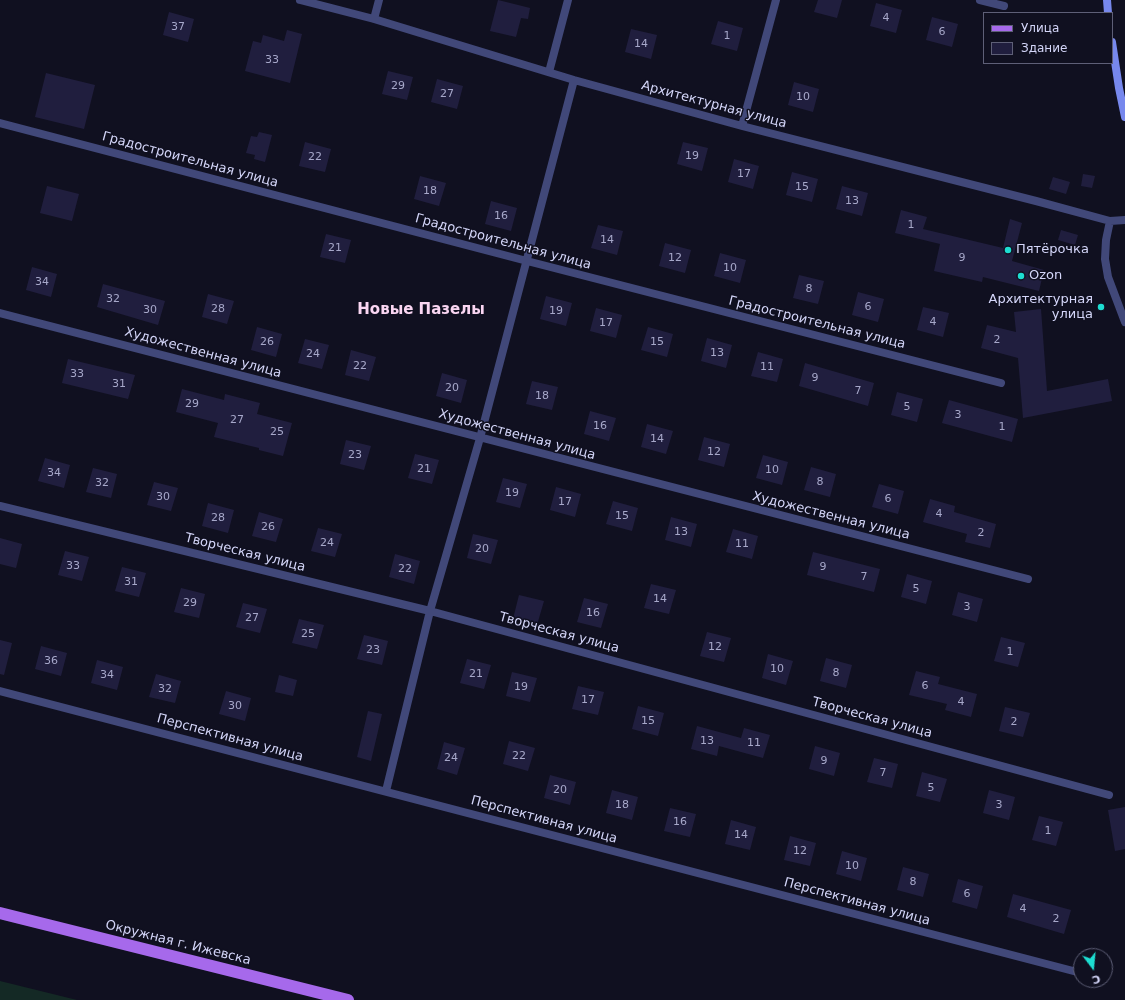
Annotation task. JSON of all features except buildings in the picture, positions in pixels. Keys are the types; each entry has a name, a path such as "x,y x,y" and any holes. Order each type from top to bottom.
{"main road":[{"name":"Окружная г. Ижевска","path":"0,913 348,1000"}],"street":[{"name":"Архитектурная улица","path":"300,0 374,19 574,80 742,126 1110,221 1125,220"},
{"path":"374,19 379,0"},
{"path":"549,72 568,0"},
{"path":"742,126 776,0"},
{"path":"980,0 1004,6"},
{"path":"1107,0 1108,12"},
{"path":"1113,47 1122,88 1125,117"},
{"path":"386,791 430,611 480,438 574,80"},
{"name":"Градостроительная улица","path":"0,123 1001,383"},
{"path":"1110,221 1106,240 1105,259 1108,277 1125,322"},
{"name":"Художественная улица","path":"0,313 1028,579"},
{"name":"Творческая улица","path":"0,506 430,611 1109,795"},
{"name":"Перспективная улица","path":"0,691 1073,971"}],"green space":[{"path":"0,981 77,1000 0,1000"}],"place":[{"name":"Пятёрочка","path":"1008,250"},
{"name":"Ozon","path":"1021,276"},
{"name":"Архитектурная улица","path":"1101,307"}],"district":[{"name":"Новые Пазелы","path":"421,310"}]}
